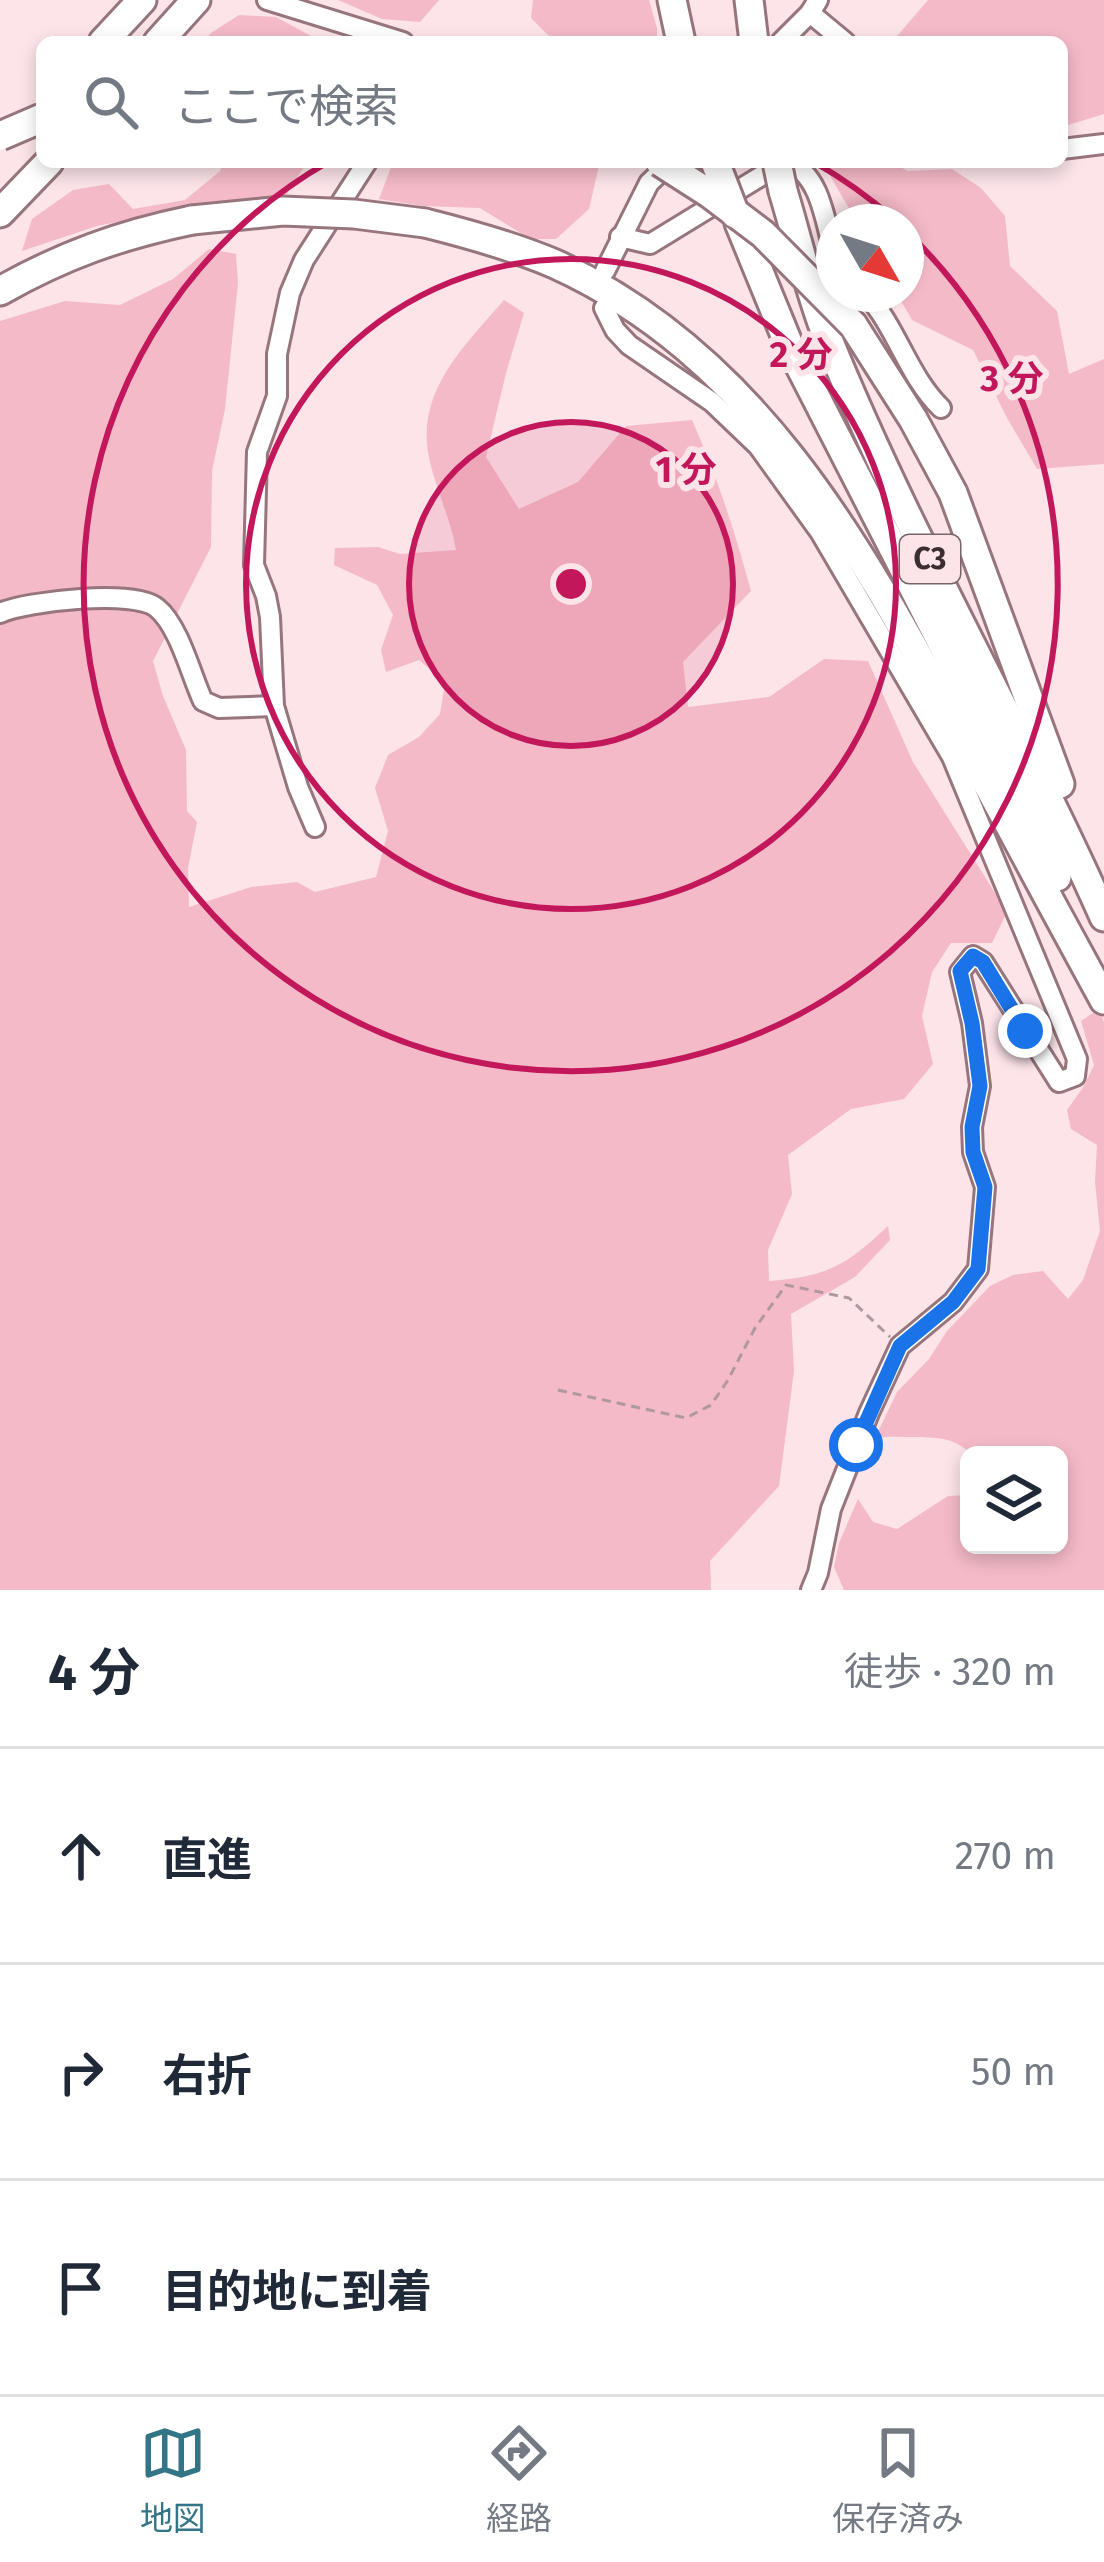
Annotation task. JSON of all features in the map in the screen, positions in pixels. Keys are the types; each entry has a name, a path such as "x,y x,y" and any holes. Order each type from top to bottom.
{"highway":[{"path":"109,36 142,0"},
{"path":"163,36 196,0"},
{"path":"672,0 680,36"},
{"path":"749,0 753,36"},
{"path":"2,146 36,114"},
{"path":"2,146 36,122"},
{"name":"C3","path":"669,168 763,234 853,325 913,419 953,493 1049,754 1104,886"},
{"path":"717,168 789,345 992,741 1104,980"},
{"name":"C3","path":"783,168 783,191 826,335 886,472 1058,813 1104,917"},
{"path":"0,213 43,169"},
{"path":"0,291 44,267 132,232 192,220 283,211 425,223 555,265 617,298 718,376 802,468 899,620 1104,1000"}],"street":[{"path":"267,0 384,36"},
{"path":"787,36 814,7 839,36"},
{"path":"1068,148 1104,144"},
{"path":"315,827 274,706 270,617 254,565 257,452 277,396 278,353 290,292 304,260 363,168"},
{"path":"604,271 649,183 665,168"},
{"path":"620,237 650,244 773,168"},
{"path":"803,168 819,204"},
{"path":"604,308 629,345 712,402 758,446 820,532 952,757 1077,1059 1075,1076 1059,1082 983,962 973,956 960,971 980,1086 972,1127 973,1152 985,1187 978,1269 953,1302 900,1346 831,1510 811,1590"},
{"path":"879,312 926,393 941,408"},
{"path":"0,613 57,600 146,601 159,609 173,629 203,701 219,708 274,706"}],"path":[{"path":"557,1390 686,1418 711,1406 755,1328 786,1285 849,1298 900,1346"}],"shaded area":[{"path":"338,0 439,0 420,22 382,19"},
{"path":"533,0 649,0 657,36 549,36 531,18"},
{"path":"928,0 1104,0 1104,114 1068,125 1068,36 897,36"},
{"path":"239,15 276,17 311,36 209,36"},
{"path":"303,168 287,194 97,226 22,251 32,219 73,190 109,184 133,209 185,200 220,171"},
{"path":"391,168 599,168 589,209 556,239 530,239 480,208 379,199"},
{"path":"826,168 952,169 981,188 1005,216 1010,266 1057,311 1069,374 1104,359 1104,464 1037,469 973,350 912,320 907,312 924,312 924,204 846,204"},
{"path":"209,249 236,254 238,283 225,409 212,471 211,547 153,661 186,750 187,811 197,822 188,868 189,907 251,887 297,882 315,892 376,877 388,831 375,788 388,755 419,737 440,714 445,683 419,660 386,672 381,650 393,615 377,585 334,565 335,548 378,547 400,554 456,550 432,470 428,420 443,377 504,300 524,313 486,457 519,509 578,482 626,426 692,420 725,504 751,591 683,662 688,707 769,697 824,659 868,661 913,762 1007,912 992,943 951,943 932,972 922,1016 933,1064 904,1099 851,1109 788,1155 792,1194 768,1250 769,1281 835,1267 888,1226 890,1240 855,1277 791,1314 794,1371 779,1486 710,1561 711,1590 0,1590 0,321 65,301 120,305 173,279"},
{"path":"1099,1009 1104,1022 1104,1590 844,1590 834,1567 858,1499 873,1522 897,1529 948,1496 960,1495 960,1554 1068,1554 1068,1446 960,1446 940,1438 875,1438 897,1392 990,1286 1013,1275 1043,1271 1068,1299 1083,1280 1100,1231 1097,1145 1071,1129 1067,1110 1094,1065 1081,1021"}],"route":[{"path":"856,1445 900,1346 953,1302 978,1269 985,1187 973,1152 972,1127 980,1086 960,971 973,956 983,962 1025,1031"}]}
